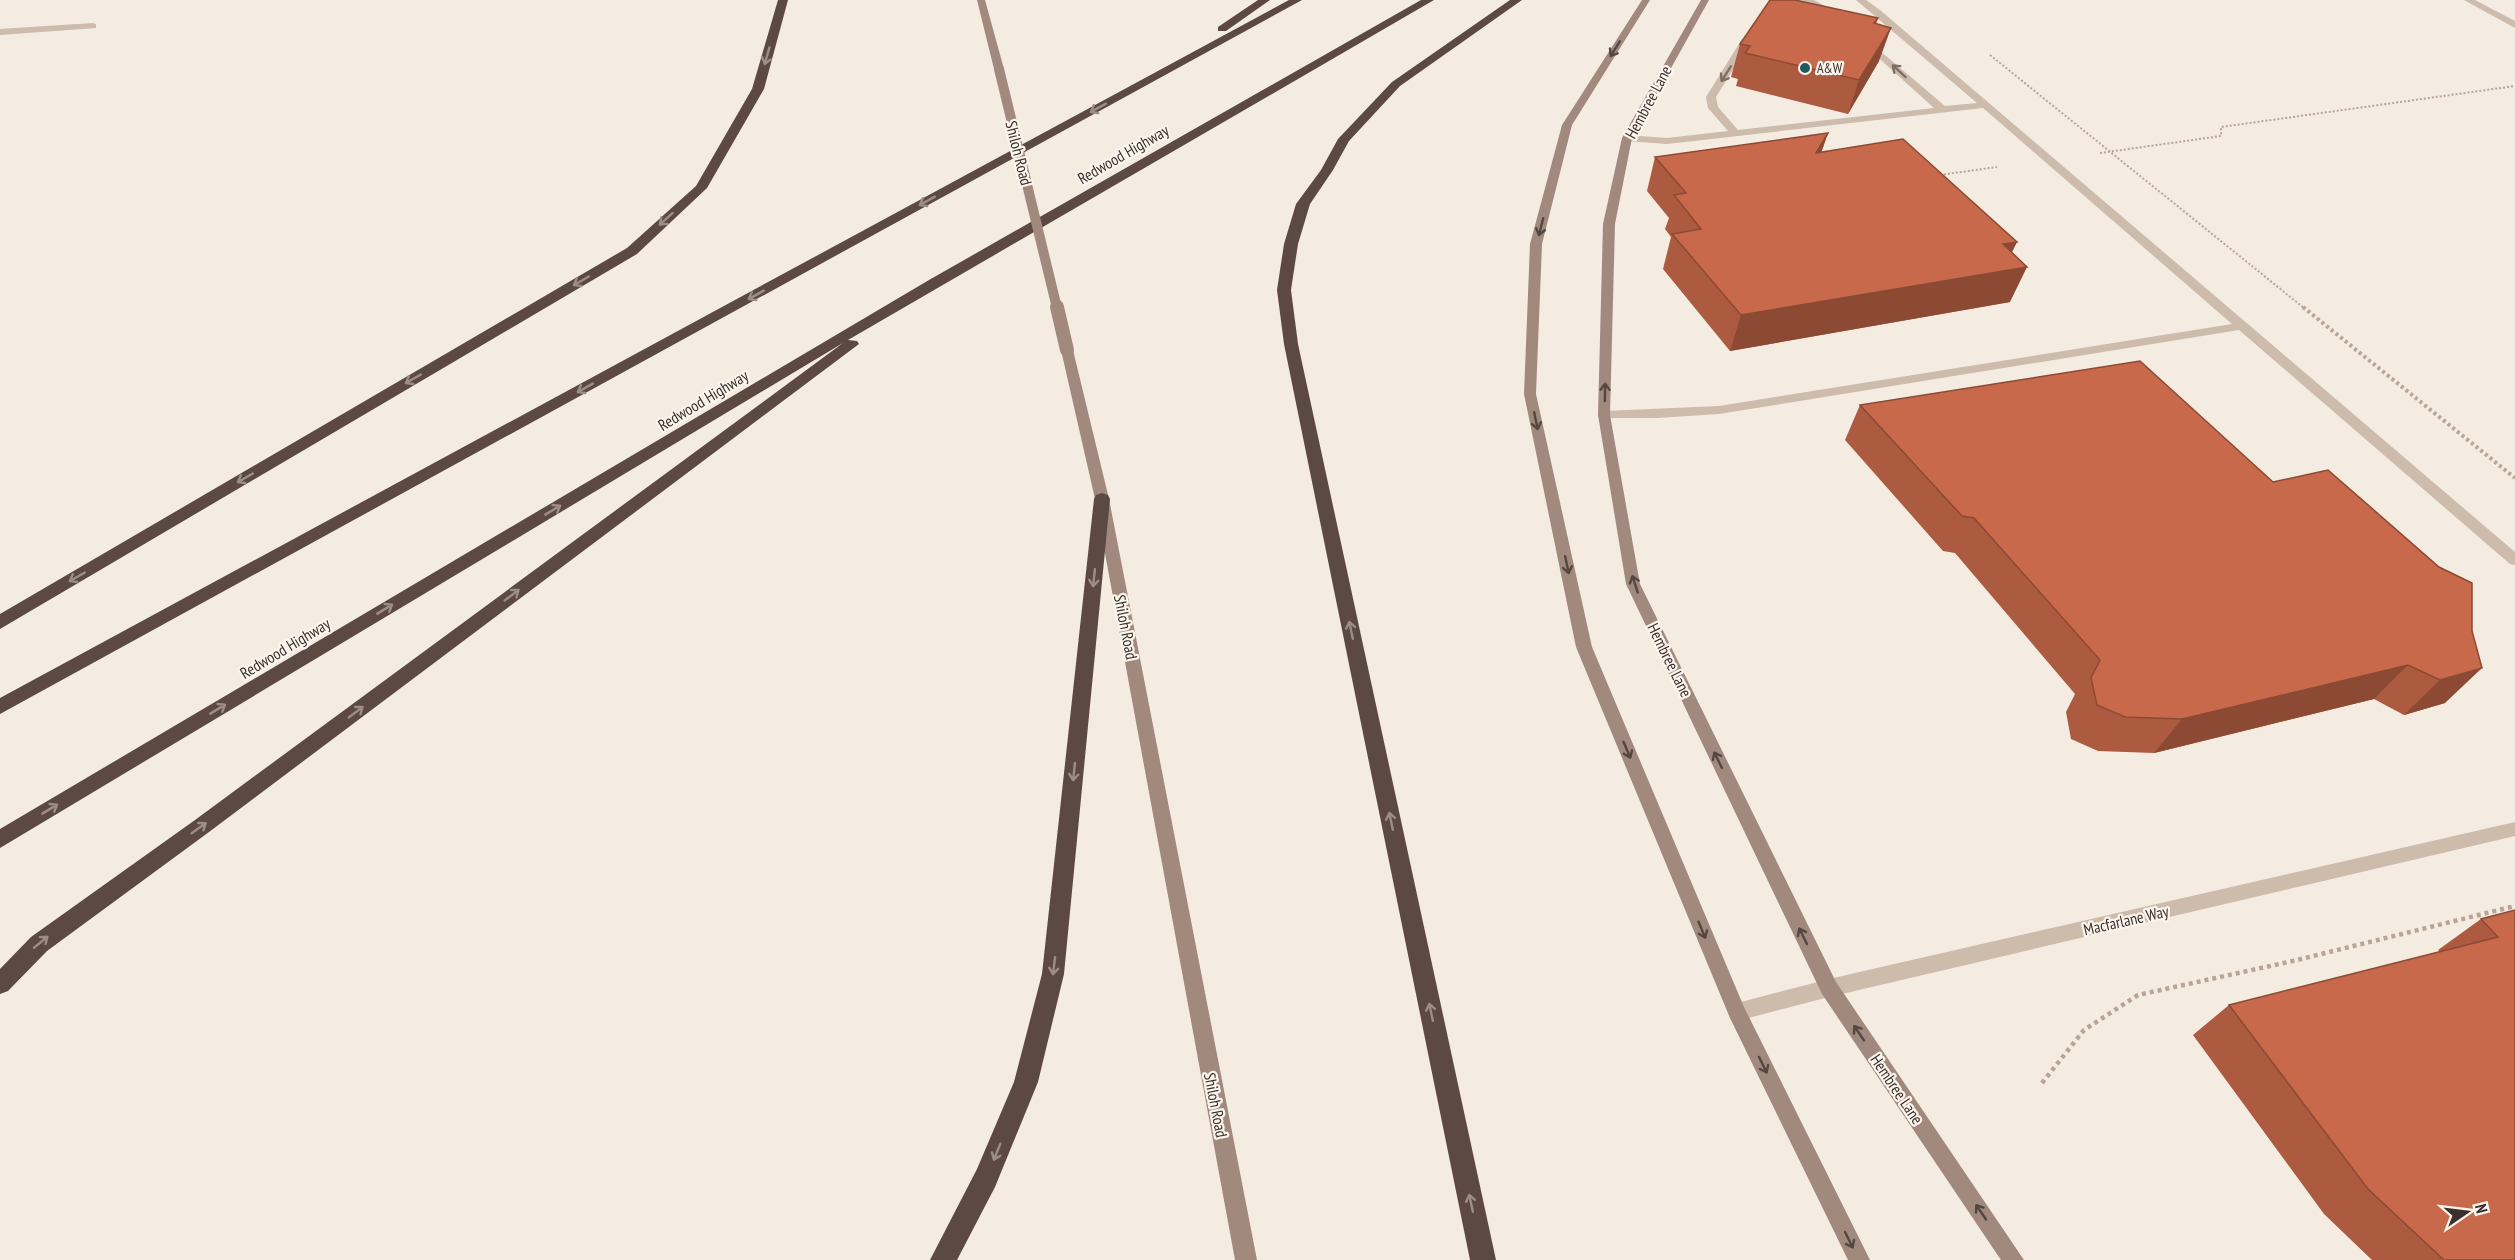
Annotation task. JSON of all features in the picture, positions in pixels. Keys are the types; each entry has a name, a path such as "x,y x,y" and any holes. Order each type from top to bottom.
{"highway":[{"path":"0,622 632,251 701,188 758,88 783,0"},
{"path":"1130,90 1265,0"},
{"path":"0,707 1297,0"},
{"name":"Redwood Highway","path":"0,839 934,283 1429,0"},
{"path":"1483,1260 1291,344 1284,290 1291,244 1303,204 1327,170 1344,139 1396,84 1517,0"},
{"path":"0,984 39,944 212,819 934,283"},
{"path":"943,1260 986,1178 1026,1082 1053,974 1102,499"}],"street":[{"name":"Shiloh Road","path":"981,0 1102,499 1246,1260"},
{"path":"1646,0 1567,125 1536,244 1530,394 1584,647 1737,1012 1859,1260"},
{"name":"Hembree Lane","path":"1705,0 1627,138 1609,224 1604,415 1633,584 1829,988 2013,1260"},
{"path":"1801,0 1821,6 1845,22"},
{"path":"1860,0 1877,12 2515,560"},
{"path":"2468,0 2515,25"},
{"path":"0,32 93,26"},
{"path":"1735,133 1713,108 1712,97 1752,30"},
{"path":"1862,38 1942,109"},
{"path":"1627,138 1667,141 1983,105"},
{"path":"1604,415 1657,414 1729,408 2241,326"},
{"name":"Macfarlane Way","path":"1737,1012 1829,988 2515,829"}],"path":[{"path":"1984,50 2515,478"},
{"path":"2042,1083 2084,1030 2138,994 2293,961 2515,906"}],"building":[{"path":"1770,0 1795,0 1878,18 1874,23 1891,28 1859,80 1745,53 1750,46 1740,44"},
{"path":"1828,133 1816,153 1903,139 2017,242 2003,244 2027,267 1741,315 1672,234 1701,229 1674,195 1686,193 1655,157"},
{"path":"2140,361 2273,482 2328,470 2439,567 2472,583 2472,631 2482,668 2440,680 2408,665 2182,719 2125,717 2097,705 2091,678 2100,660 1974,518 1962,516 1860,405"},
{"path":"2515,910 2515,1260 2444,1260 2368,1189 2229,1005 2498,937 2481,919"}],"place":[{"name":"A&W","path":"1805,68"}]}
